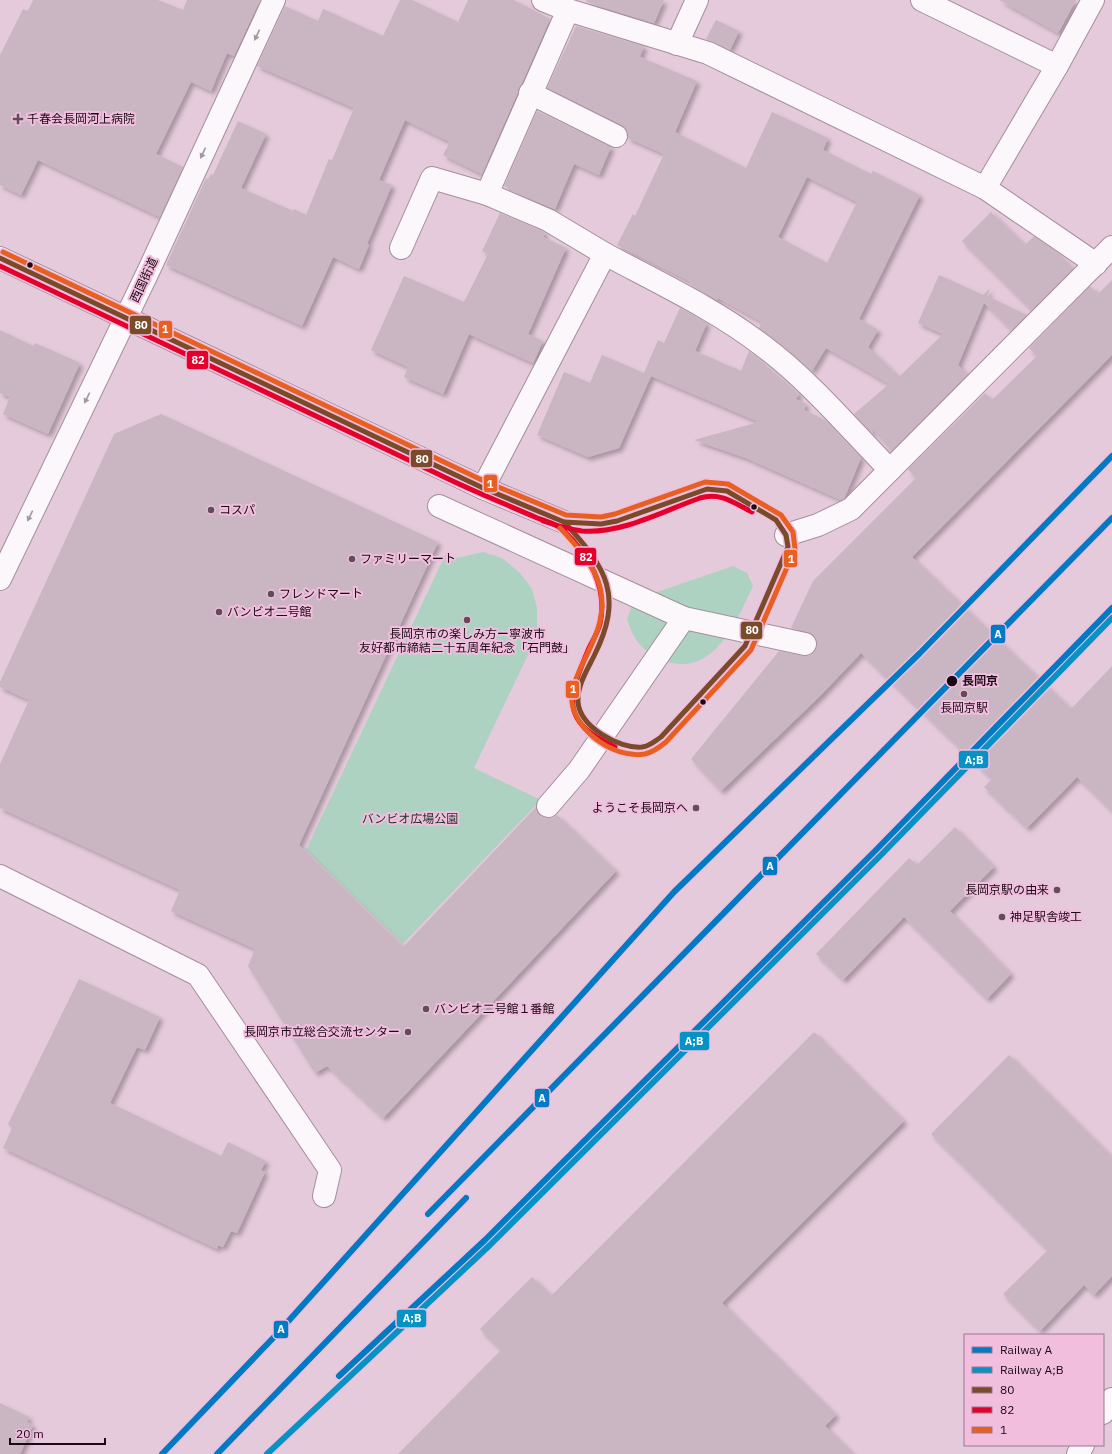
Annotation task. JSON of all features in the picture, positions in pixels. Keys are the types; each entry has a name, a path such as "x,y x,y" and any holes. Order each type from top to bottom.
{"street":[{"name":"西国街道","path":"0,579 126,318 274,0"},
{"path":"543,0 568,10 708,53 985,188 1096,264"},
{"path":"677,44 697,0"},
{"path":"922,0 1057,66"},
{"path":"985,188 1057,66 1093,0"},
{"path":"488,194 530,94 568,10"},
{"path":"530,94 616,136"},
{"path":"401,248 432,178 488,194 548,220 605,254 726,320 764,346 793,371 890,470"},
{"path":"786,535 818,525 851,509 1112,247"},
{"path":"483,488 605,254"},
{"path":"0,258 483,488 564,522"},
{"path":"439,506 684,618 805,644"},
{"path":"548,806 579,770 684,618"},
{"path":"0,876 198,975 330,1170 324,1196"},
{"path":"1104,1411 1112,1399"}],"green space":[{"name":"バンビオ広場公園","path":"483,552 502,558 520,573 532,589 537,608 537,636 474,768 541,800 403,944 306,850 446,553 457,558"},
{"path":"733,566 747,573 753,586 730,631 708,656 694,662 679,664 661,659 654,655 643,647 635,638 627,619 634,600"}],"building":[{"path":"33,0 158,0 183,10 187,0 260,0 234,56 227,53 211,91 191,82 156,154 183,167 160,217 38,160 21,195 0,185 0,55 23,9 28,11"},
{"path":"400,0 412,0 458,22 468,0 514,0 550,19 482,174 443,155 450,142 405,120 379,180 392,185 367,244 369,245 359,269 333,257 302,326 166,265 206,178 208,179 211,174 213,175 238,121 266,134 241,188 293,211 294,209 306,215 329,159 332,160 354,108 257,66 285,6 318,21 323,9 383,36"},
{"path":"587,0 664,0 654,23 586,2"},
{"path":"999,0 1076,0 1058,33"},
{"path":"716,20 739,31 730,50 706,39"},
{"path":"576,26 644,46 640,57 697,81 675,132 746,168 772,112 828,138 823,150 871,174 873,171 920,195 859,319 878,330 868,347 899,377 943,334 918,323 939,275 983,295 990,288 987,296 1027,315 1012,330 984,303 958,365 967,375 892,451 873,430 872,433 854,414 889,384 826,348 812,371 759,328 762,322 718,298 717,300 690,285 691,282 617,245 633,214 635,216 664,154 628,138 627,129 622,125 547,88","holes":["807,177 857,202 827,263 778,237"]},
{"path":"537,111 611,147 599,175 574,164 555,209 511,191 512,189 504,186"},
{"path":"991,212 1025,245 1034,236 1055,251 1073,269 1032,310 962,241"},
{"path":"500,213 542,231 545,233 543,237 566,248 528,334 543,341 533,363 469,334 443,394 404,377 408,367 371,350 404,276 464,302 488,254 482,251"},
{"path":"1112,280 1112,355 912,557 1071,709 1112,666 1112,811 1077,777 1027,828 984,787 992,779 861,653 819,697 721,791 691,759 779,651 803,656 809,656 814,652 817,647 817,641 814,635 791,628 813,581 916,478 908,469 985,393 992,400 1037,356 1029,348 1090,286 1098,294"},
{"path":"680,308 707,323 695,351 741,371 749,351 799,394 796,399 806,404 804,410 825,420 861,458 844,499 841,500 746,458 694,440 759,422 651,376 619,448 588,457 537,435 564,372 590,383 602,355 644,373 658,340 664,343"},
{"path":"0,330 33,346 35,343 80,363 48,434 3,414 10,397 0,393"},
{"path":"161,414 438,542 299,845 403,947 536,807 540,815 545,818 552,818 557,815 616,871 383,1118 327,1066 315,1073 248,966 255,949 171,911 180,890 0,808 0,764 29,700 0,687 0,682 114,434"},
{"path":"955,827 994,867 950,911 1011,974 987,999 904,917 843,980 816,954 909,858 917,865"},
{"path":"79,979 160,1017 145,1050 137,1047 110,1103 221,1156 228,1142 266,1161 261,1170 265,1172 237,1233 231,1231 223,1247 218,1245 217,1249 3,1148 12,1128 8,1124"},
{"path":"814,1032 904,1121 722,1303 836,1415 825,1426 853,1454 398,1454 501,1350 480,1329 532,1277 551,1296"},
{"path":"1009,1055 1112,1157 1112,1276 1094,1295 1084,1285 1040,1331 1003,1294 1048,1250 931,1134"},
{"path":"0,1403 29,1417 27,1422 33,1425 20,1454 0,1454"}],"rail line":[{"name":"A","path":"162,1454 275,1336 674,892 920,653 1112,456"},
{"name":"A","path":"428,1214 1112,518"},
{"name":"A","path":"339,1376 485,1240 875,851 1112,608"},
{"name":"A;B","path":"267,1454 490,1245 880,856 1112,618"},
{"name":"A","path":"217,1454 466,1198"}],"transit line":[{"name":"1","path":"3,252 486,482 566,515 601,517 615,514 705,482 728,484 781,515 793,532 795,549 751,650 666,742 651,752 645,754 632,754 619,752 607,746 584,728 572,705 572,692 576,678 600,622 602,606 601,591 597,578 590,565 572,540 560,528"},
{"name":"80","path":"0,258 483,488 564,522"},
{"name":"82","path":"0,266 450,480 560,528 581,550 594,572 599,584 602,610 597,633 589,648 576,681 573,694 573,706 577,717 584,728 615,747"},
{"name":"80","path":"707,489 727,491 776,520 786,535 788,547 745,646 661,737 642,747 633,747 623,744 602,735 593,728 580,711 578,702 579,690 603,635 608,616 609,599 606,584 600,569 591,554 564,522 601,524 617,521 707,489"},
{"name":"82","path":"543,521 582,531 612,529 642,520 700,498 714,496 727,499 752,512"}],"place":[{"name":"千春会長岡河上病院","path":"18,119"},
{"name":"コスパ","path":"211,510"},
{"name":"ファミリーマート","path":"352,559"},
{"name":"フレンドマート","path":"271,594"},
{"name":"バンビオ二号館","path":"219,612"},
{"name":"長岡京市の楽しみ方ー寧波市 友好都市締結二十五周年紀念「石門鼓」","path":"467,620"},
{"name":"長岡京","path":"952,681"},
{"name":"長岡京駅","path":"964,694"},
{"name":"ようこそ長岡京へ","path":"696,808"},
{"name":"長岡京駅の由来","path":"1057,890"},
{"name":"神足駅舎竣工","path":"1002,917"},
{"name":"バンビオ二号館１番館","path":"426,1009"},
{"name":"長岡京市立総合交流センター","path":"408,1032"}]}
